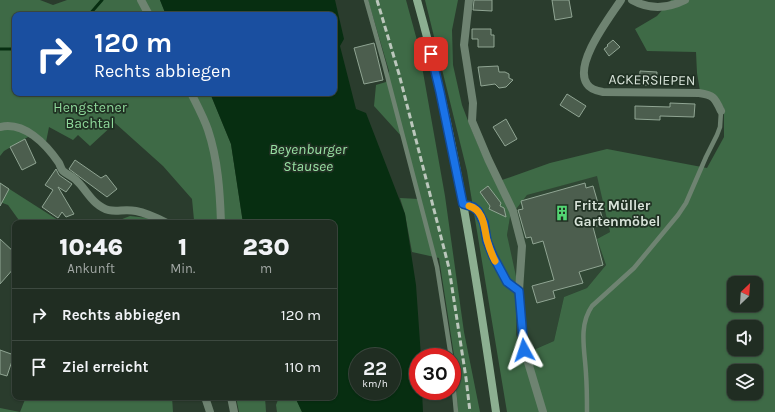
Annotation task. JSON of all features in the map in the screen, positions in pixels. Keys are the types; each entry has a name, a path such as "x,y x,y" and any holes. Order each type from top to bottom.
{"main road":[{"path":"417,0 440,92 463,204 496,412"}],"street":[{"path":"141,0 147,12"},
{"path":"469,0 464,45 473,103 472,121 513,211 522,246 519,291 524,350 543,412"},
{"name":"ACKERSIEPEN","path":"620,0 586,59 583,74 587,84 590,87 603,92 682,93 708,95 715,98 720,111"},
{"path":"632,0 639,4 657,8 669,6 685,0"},
{"path":"192,96 208,130 215,158 220,192 221,220"},
{"path":"0,128 17,126 32,134 59,162 63,171 76,180 94,202 108,211 139,212 162,220"},
{"path":"206,400 210,412"},
{"path":"232,400 234,412"}],"lane":[{"path":"366,0 437,267 450,348"},
{"name":"ACKERSIEPEN","path":"587,412 583,342 587,313 592,306 634,268 678,215 686,203 720,127 720,111"},
{"path":"463,204 473,207 478,211 484,223 487,241 493,256 507,282 519,291"},
{"path":"455,400 456,412"}],"shaded area":[{"path":"598,175 610,232 597,239 606,265 587,288 564,297 554,341 522,355 516,334 516,302 507,235 510,217 527,195"}],"green space":[{"name":"Hengstener Bachtal","path":"0,0 40,0 53,5 67,0 160,0 165,12 12,12 12,96 211,96 231,144 243,220 194,220 192,199 163,166 115,123 90,146 78,135 73,140 49,127 46,142 28,137 4,151 0,156"},
{"path":"368,0 406,0 418,44 445,196 464,332 480,412 458,412 457,400 461,400 461,348 453,348 439,258 412,252 405,214 400,198 419,199 403,138 374,106 376,85 386,82 389,71"},
{"path":"425,0 458,0 452,30 453,65 462,105 485,161 502,180 550,163 607,149 707,168 724,137 724,108 717,97 700,91 696,52 647,51 635,29 657,16 671,0 775,0 775,412 507,412 467,171","holes":["597,176 610,232 597,239 606,265 587,288 564,297 554,341 522,355 516,334 517,281 507,235 510,217 527,195"]},
{"path":"0,183 58,220 19,220 8,205 0,202"},
{"path":"130,216 148,218 152,220 120,220"},
{"path":"25,400 172,400 173,412 20,412"},
{"path":"237,400 265,400 266,412 239,412"},
{"path":"278,400 296,400 302,412 277,412 276,405"},
{"path":"0,408 20,412 0,412"}],"water":[{"name":"Beyenburger Stausee","path":"160,0 335,0 344,39 340,46 356,109 366,113 405,214 416,285 420,348 409,348 409,400 422,400 423,412 302,412 296,400 337,400 337,220 243,220 231,144 211,96 337,96 337,12 165,12"}],"building":[{"path":"474,0 492,0 492,11 473,10"},
{"path":"552,0 569,0 572,17 555,20"},
{"path":"472,29 491,29 491,35 494,35 494,47 478,47 478,39 472,39"},
{"path":"613,40 620,47 609,56 604,49"},
{"path":"374,43 383,80 364,84 354,48"},
{"path":"498,66 499,72 509,74 509,78 513,80 506,87 499,88 495,84 481,86 478,67"},
{"path":"640,71 657,72 656,85 639,85"},
{"path":"567,94 586,106 579,117 560,105"},
{"path":"670,103 695,104 694,117 660,116 660,120 635,119 635,106 670,107"},
{"path":"506,119 517,139 505,146 493,127"},
{"path":"25,139 36,163 22,170 10,147"},
{"path":"75,160 101,178 106,175 117,189 107,197 69,169"},
{"path":"56,169 59,175 72,184 66,192 58,187 74,214 66,217 62,212 58,218 42,207 53,190 45,185"},
{"path":"0,183 9,189 0,206"},
{"path":"585,183 586,188 593,186 604,224 593,227 603,265 579,272 583,283 553,291 555,298 537,303 532,286 554,280 543,241 533,244 531,237 526,238 518,210 523,209 521,201"},
{"path":"488,186 501,203 500,206 504,208 506,217 489,209 490,206 480,192"},
{"path":"0,239 12,250 12,270 0,284"},
{"path":"0,350 12,354 12,361 7,376 0,374"}],"waterway":[{"path":"92,12 102,0"},
{"path":"0,49 12,49"}],"railway":[{"path":"377,0 399,74 449,268 470,412"}],"slow traffic":[{"path":"469,206 478,211 484,223 487,241 495,261"}],"place":[{"name":"Fritz Müller Gartenmöbel","path":"562,213"}],"route":[{"path":"431,54 463,204 473,207 478,211 484,223 487,241 493,256 507,282 519,291 524,350"}]}
